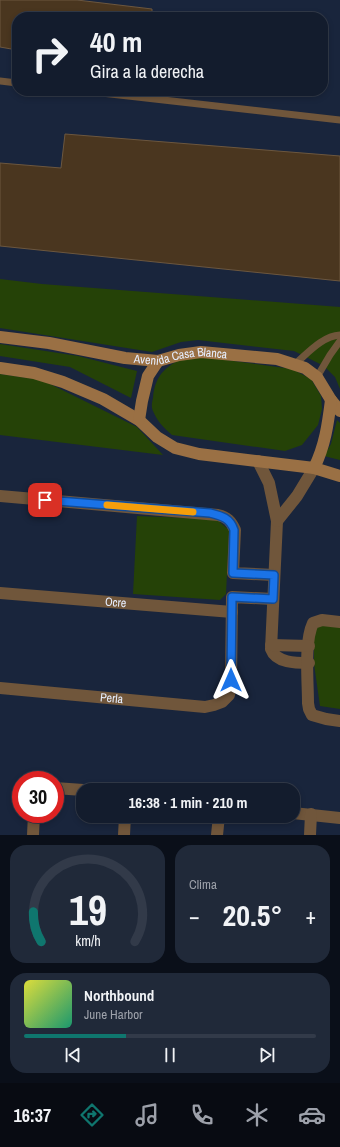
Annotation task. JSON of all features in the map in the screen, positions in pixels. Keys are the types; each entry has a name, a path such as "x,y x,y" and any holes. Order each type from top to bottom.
{"street":[{"name":"Avenida Casa Blanca","path":"0,337 49,343 125,358 158,361 179,355 201,352 277,359 305,368 317,377 331,400 340,411"},
{"path":"139,420 148,376 158,361"},
{"path":"0,368 34,373 64,382 103,399 139,420 157,437 175,448 199,454 314,468 340,476"},
{"path":"277,521 297,496 320,456 325,437 331,400"},
{"path":"258,461 269,483 273,496 277,521 271,646 272,652 279,658 290,662 308,663"},
{"path":"0,496 210,513 227,517 233,525 234,530 233,573 274,575"},
{"name":"Ocre","path":"0,593 232,612"},
{"path":"232,612 232,597 273,599"},
{"name":"Perla","path":"0,688 205,707 214,705 222,702 229,695 231,680 232,612"},
{"path":"340,622 322,620 313,623 311,627 308,663 308,703 312,715 326,720 340,721"},
{"path":"271,646 309,646"},
{"path":"64,789 76,790"},
{"path":"300,813 340,818"},
{"path":"310,835 311,814"},
{"path":"33,835 34,823"},
{"path":"124,835 125,823"},
{"path":"217,835 218,823"}],"lane":[{"path":"0,82 12,83"},
{"path":"128,96 340,120"},
{"path":"295,364 321,342 340,335"},
{"path":"317,377 340,341"}],"green space":[{"path":"0,279 42,284 340,307 340,389 335,377 324,366 294,351 198,340 181,342 152,352 0,328"},
{"path":"0,344 78,356 137,371 131,398 70,367 0,356"},
{"path":"189,355 292,369 311,379 321,396 322,409 318,425 302,445 285,451 172,435 159,421 152,409 154,389 160,376 169,366"},
{"path":"0,374 42,380 137,427 163,455 0,435"},
{"path":"337,420 340,423 340,460 324,456 331,444"},
{"path":"137,516 216,519 229,530 226,594 220,600 133,594"},
{"path":"323,622 340,624 340,709 320,706 314,664 314,631"}],"building":[{"path":"0,0 77,0 152,9 152,12 12,12 12,49 0,47"},
{"path":"65,134 340,156 340,281 0,246 0,163 61,168"}],"slow traffic":[{"path":"107,505 193,512"}],"route":[{"path":"45,500 210,513 227,517 233,525 235,535 233,573 274,575 273,599 232,597 231,680"}]}
